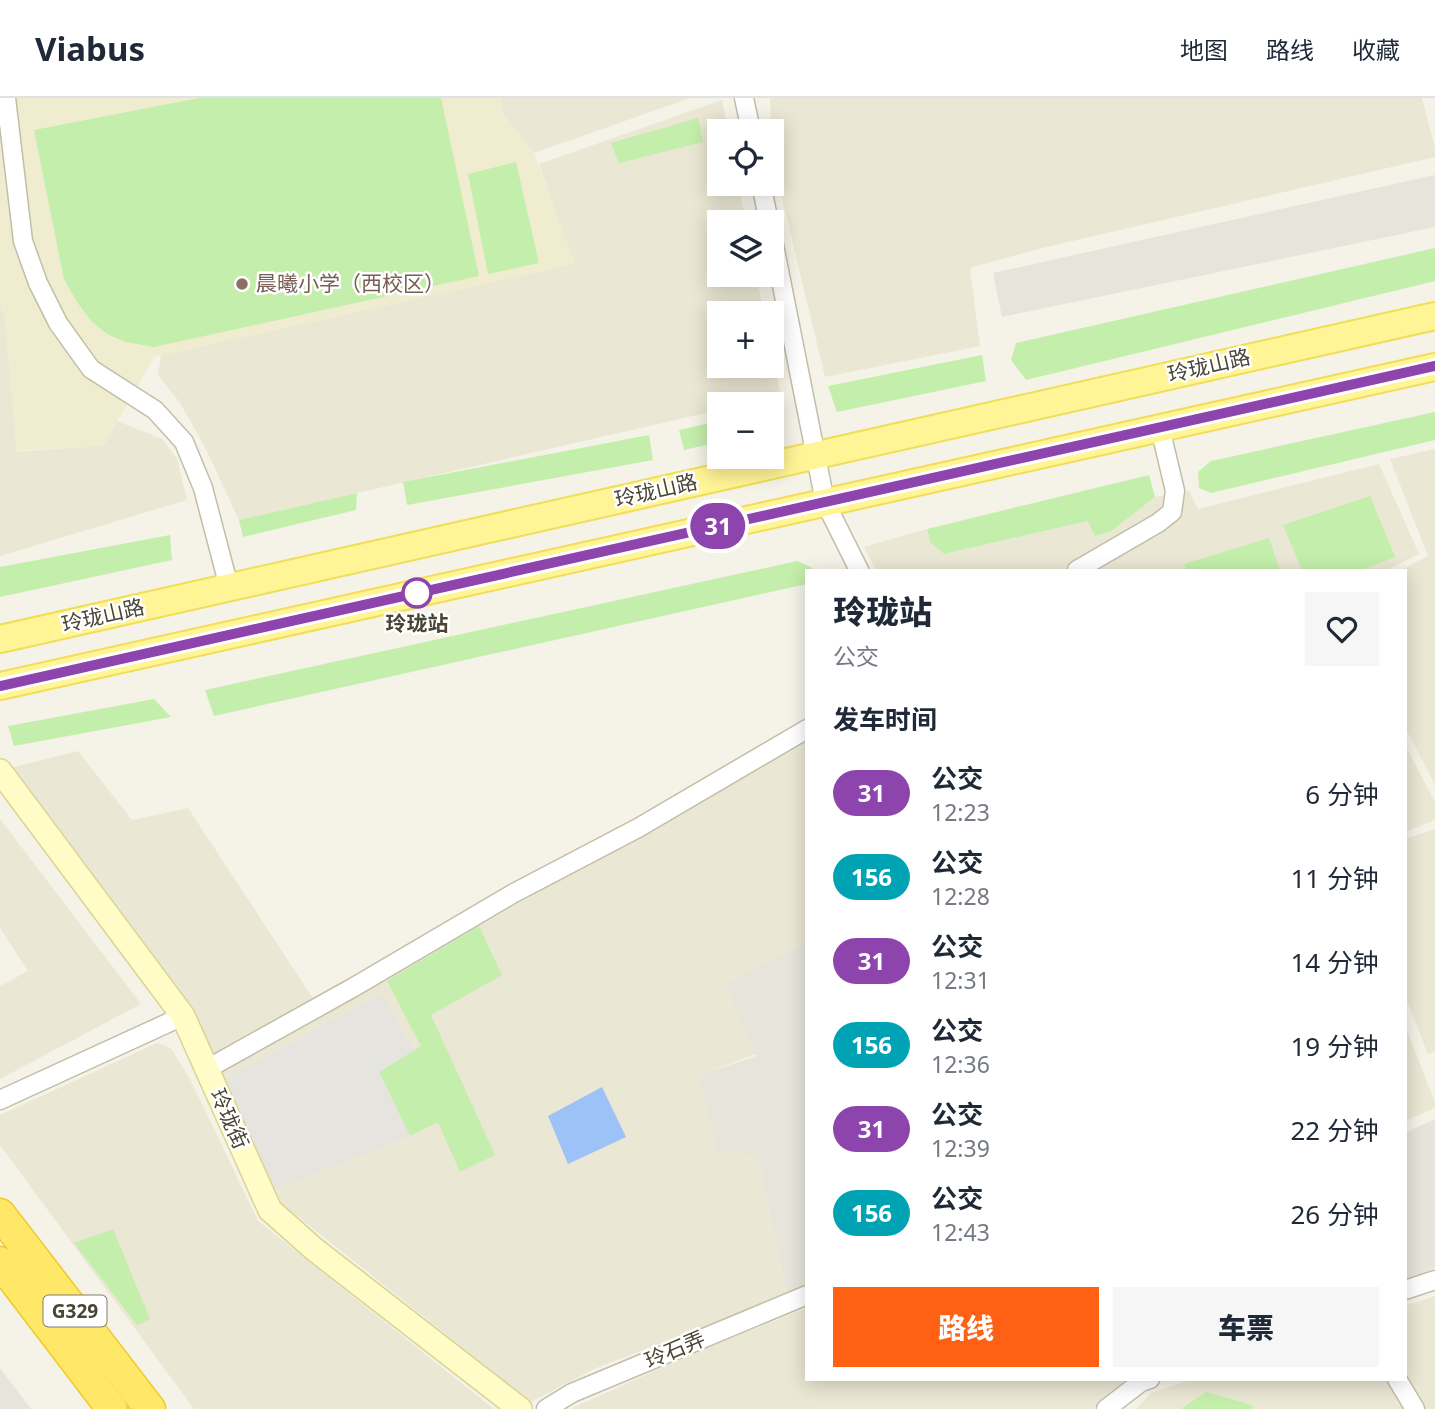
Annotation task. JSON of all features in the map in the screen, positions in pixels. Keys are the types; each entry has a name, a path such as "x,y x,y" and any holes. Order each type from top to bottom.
{"highway":[{"name":"G329","path":"0,1213 150,1409"},
{"name":"G329","path":"0,1262 112,1409"}],"main road":[{"name":"玲珑山路","path":"0,639 1435,316"},
{"path":"0,686 1435,366"}],"street":[{"path":"6,98 23,241 38,282 58,323 91,369 155,410 184,442 203,488 229,587"},
{"path":"744,98 748,119"},
{"path":"782,287 825,502 858,569"},
{"path":"1079,569 1172,512 1175,491 1160,428"},
{"path":"207,1069 514,893 638,828 805,730"},
{"name":"玲珑街","path":"0,771 183,1016 270,1210 314,1250 520,1409"},
{"path":"0,1100 183,1016"},
{"path":"1407,1289 1435,1280"},
{"name":"玲石弄","path":"546,1409 572,1393 805,1296"},
{"path":"1106,1409 1144,1381"},
{"path":"1398,1381 1415,1409"}],"shaded area":[{"name":"晨曦小学（西校区）","path":"0,98 500,98 504,115 534,153 575,264 154,357 104,445 17,451 5,319 0,304"},
{"path":"500,98 690,98 534,153 504,115"},
{"path":"770,98 1422,98 1435,157 1034,250 970,268 980,346 825,377 781,196 784,196 784,119 771,119"},
{"path":"722,100 726,119 707,119 707,196 741,196 743,210 707,210 707,287 759,287 761,301 707,301 707,378 777,378 780,392 707,392 707,413 239,520 205,447 180,403 158,375 161,355 574,264 539,164"},
{"path":"1435,175 1435,227 1002,317 993,273"},
{"path":"0,304 5,319 17,452 104,445 117,421 162,439 177,459 187,500 0,556"},
{"path":"1435,449 1435,785 1407,731 1407,569 1403,569 1428,556 1390,459"},
{"path":"1379,464 1419,554 1389,569 875,569 864,547 927,529 930,542 944,554 1089,521 1095,536 1110,532 1155,497 1189,491 1198,509"},
{"path":"805,740 805,943 727,985 756,1054 699,1075 757,1154 787,1295 594,1369 531,1402 281,1203 219,1074"},
{"path":"1407,749 1435,802 1435,820 1407,831"},
{"path":"78,751 132,820 188,808 314,1000 213,1054 177,994 10,768"},
{"path":"0,819 141,1004 0,1079 0,986 28,971 0,928"},
{"path":"1435,829 1435,1051 1428,1054 1407,1001 1407,838"},
{"path":"805,942 805,1287 787,1295 757,1154 717,1152 699,1075 756,1056 726,985"},
{"path":"381,994 414,1050 379,1072 410,1136 275,1189 226,1079"},
{"path":"1407,1030 1435,1103 1435,1108 1407,1120"},
{"path":"157,1043 171,1048 191,1081 258,1221 494,1409 194,1409 0,1145 0,1115"},
{"path":"1435,1119 1435,1268 1407,1278 1407,1132"},
{"path":"1435,1296 1435,1409 1136,1409 1151,1393 1187,1381 1407,1381 1407,1305"},
{"path":"805,1309 805,1381 1130,1381 1092,1409 570,1409 703,1349"},
{"path":"0,1368 31,1409 0,1409"}],"green space":[{"name":"晨曦小学（西校区）","path":"199,98 441,98 479,276 154,347 126,342 107,334 91,321 64,279 34,130"},
{"path":"698,118 703,142 619,163 611,143"},
{"path":"516,162 539,263 488,274 468,174"},
{"path":"1435,248 1435,281 1026,380 1011,360 1016,343"},
{"path":"982,355 986,381 837,412 828,386"},
{"path":"1435,412 1435,440 1211,493 1199,488 1198,472 1211,461"},
{"path":"707,424 707,445 684,450 679,430"},
{"path":"649,435 653,460 407,505 403,482"},
{"path":"1149,475 1155,497 1110,532 1095,536 1088,521 944,554 930,542 927,529"},
{"path":"357,493 356,510 243,537 239,520"},
{"path":"1370,496 1395,557 1365,569 1302,569 1283,525"},
{"path":"170,535 172,560 0,597 0,567"},
{"path":"1269,538 1280,569 1186,569 1184,564"},
{"path":"797,561 812,569 805,569 805,584 214,716 205,690"},
{"path":"154,699 171,717 14,746 8,726"},
{"path":"479,926 502,975 431,1015 495,1155 460,1172 438,1122 410,1136 379,1072 421,1046 387,981"},
{"path":"113,1229 150,1319 137,1325 74,1243"},
{"path":"1206,1392 1252,1405 1253,1409 1181,1409"}],"water":[{"path":"602,1087 626,1137 568,1164 548,1116"}],"bus line":[{"name":"31","path":"0,686 1435,366"}],"place":[{"name":"晨曦小学（西校区）","path":"242,284"},
{"name":"玲珑站","path":"417,593"}]}
